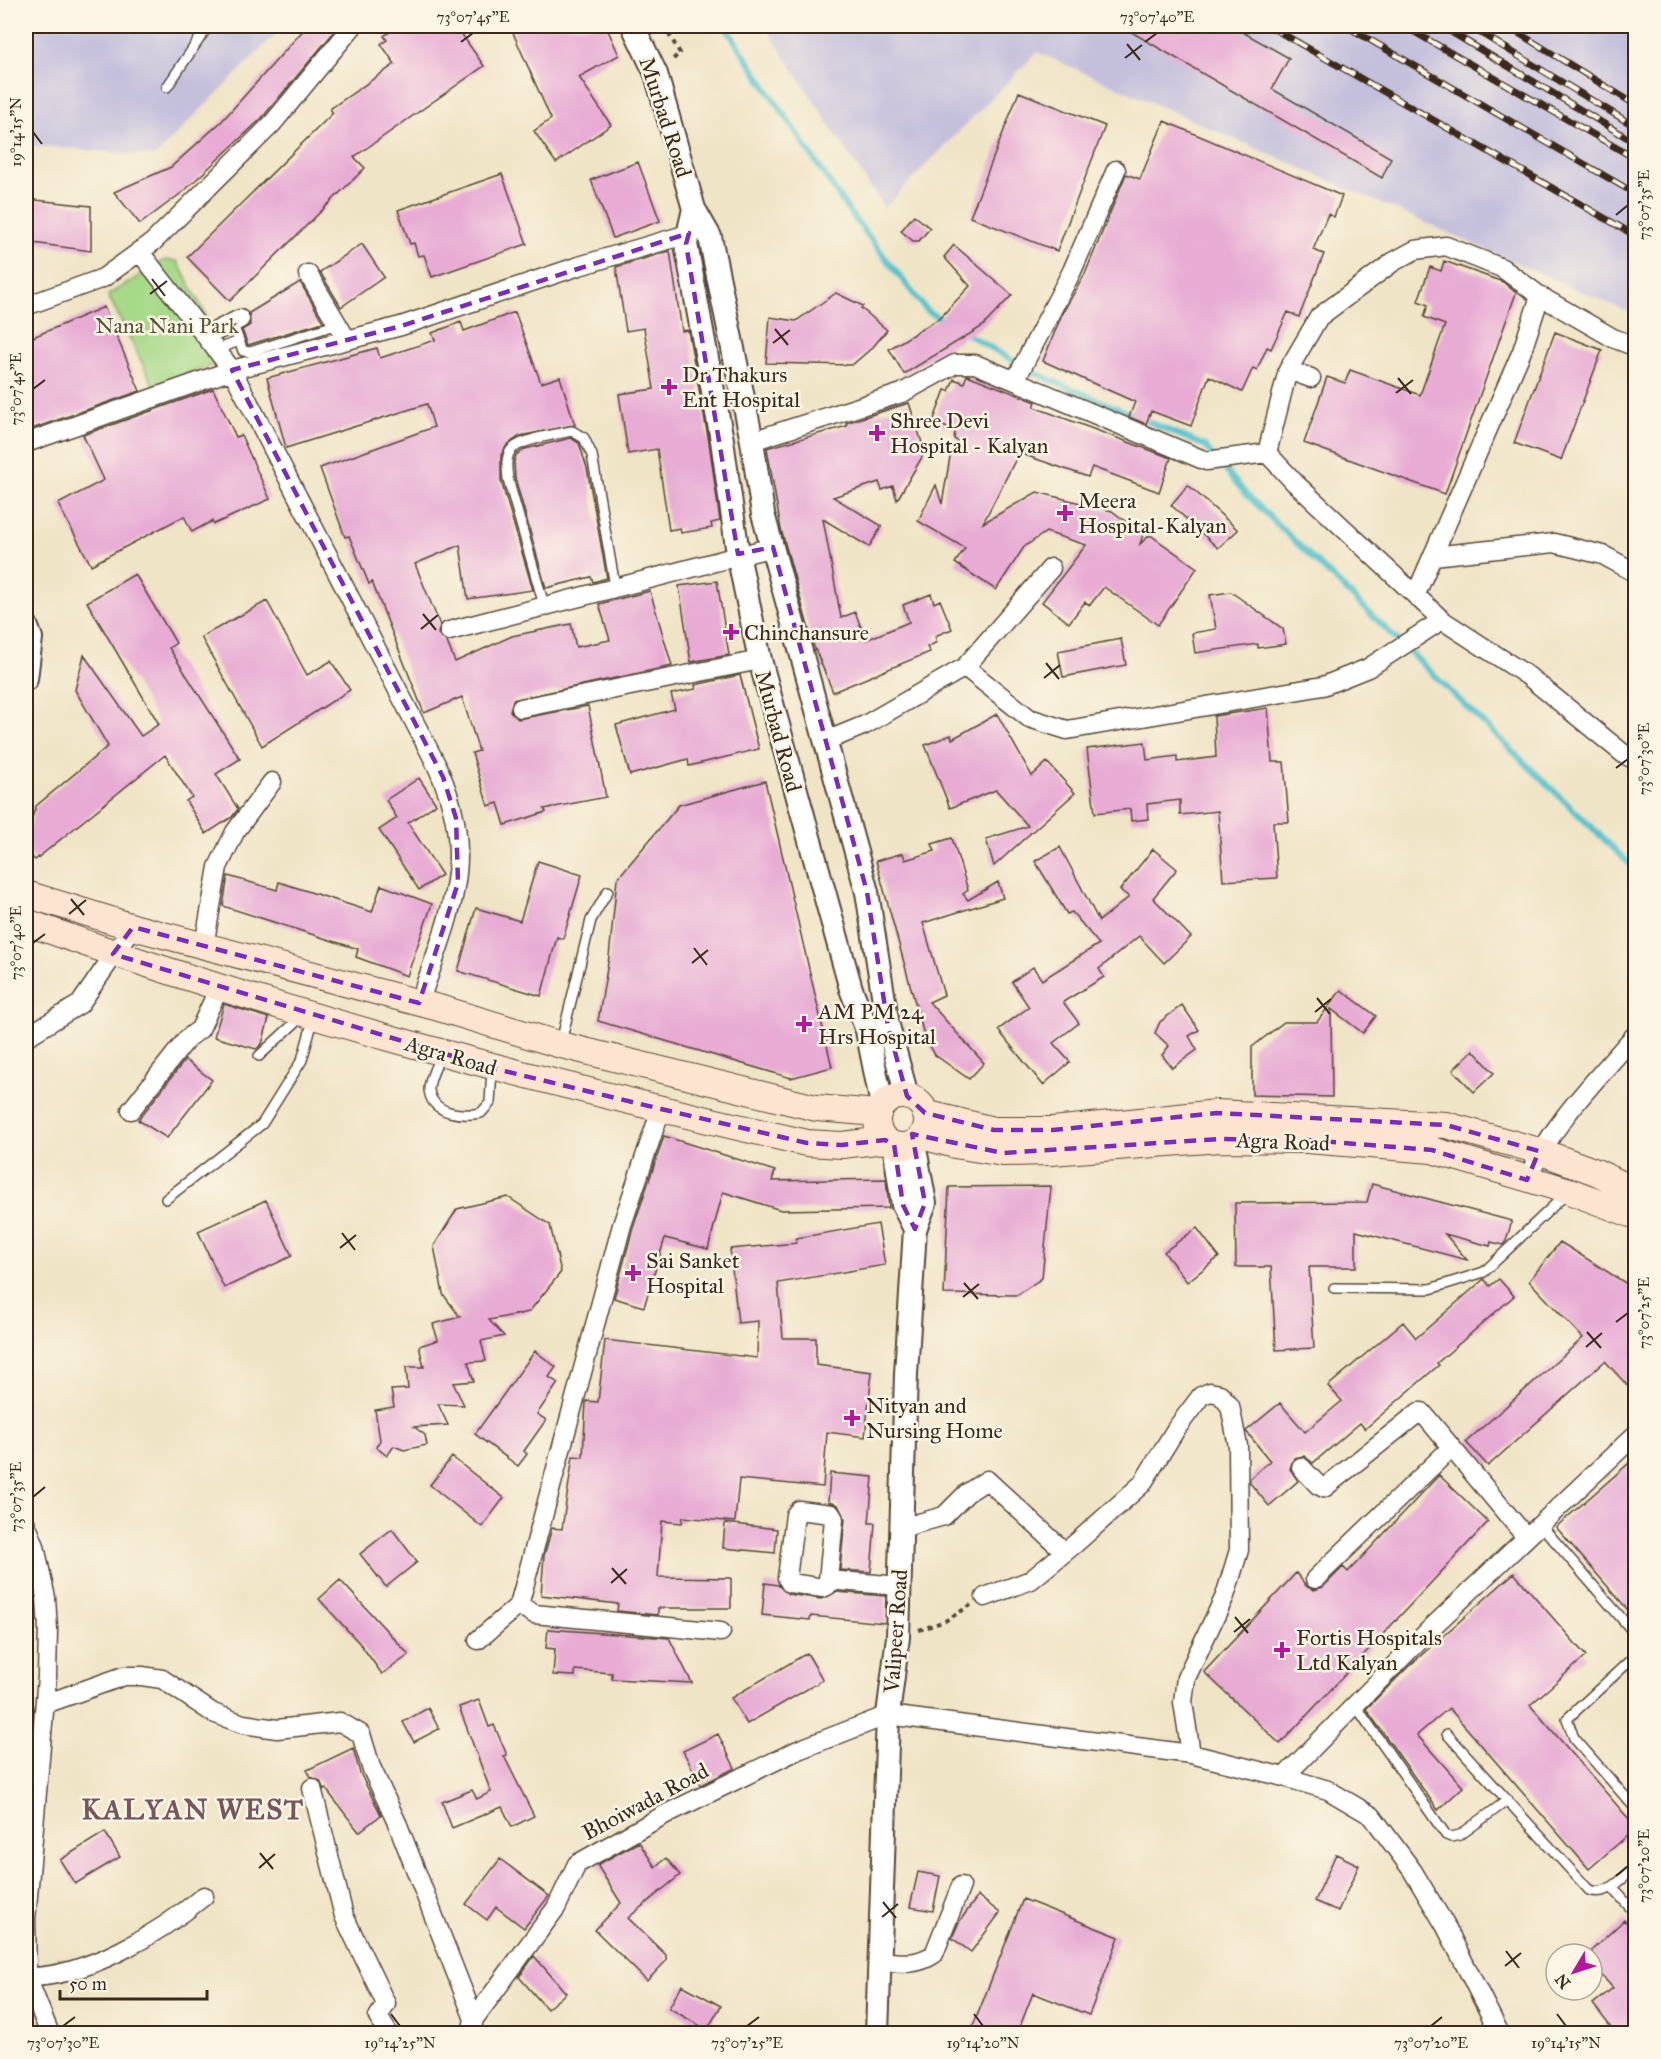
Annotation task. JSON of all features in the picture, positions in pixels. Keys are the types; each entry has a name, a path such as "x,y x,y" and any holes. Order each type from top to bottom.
{"main road":[{"name":"Agra Road","path":"26,894 133,927 419,1003 561,1045 816,1108 880,1109 890,1099 908,1129 1003,1153 1051,1152 1220,1139 1307,1140 1432,1150 1569,1191 1635,1216"},
{"name":"Agra Road","path":"26,922 113,954 219,988 492,1068 807,1143 842,1145 908,1129 1053,1130 1217,1113 1446,1125 1539,1151 1596,1172 1635,1191"},
{"path":"880,1109 879,1132 908,1129"}],"street":[{"path":"26,306 103,278 153,242 272,124 353,26"},
{"name":"Murbad Road","path":"633,26 656,74 696,224 710,237 752,441 763,514 867,892 888,1026 908,1129"},
{"path":"1016,379 1072,271 1116,170"},
{"path":"26,443 301,344 347,340 401,326 696,224"},
{"name":"Murbad Road","path":"696,224 686,244 722,440 738,554 760,660 851,989 867,1030 880,1109"},
{"path":"1267,453 1288,370 1319,317 1393,262 1415,250 1446,246 1502,268 1540,296 1614,338 1635,347"},
{"path":"139,251 232,370 451,797 459,839 458,883 419,1003"},
{"path":"308,274 347,340"},
{"path":"1416,594 1522,351 1540,296"},
{"path":"211,343 237,325"},
{"path":"752,441 902,393 955,364 975,364 1016,379 1206,461 1267,453"},
{"path":"1288,370 1311,378"},
{"path":"1267,453 1295,483 1442,620 1528,676 1624,755 1635,760"},
{"path":"1433,556 1554,543 1603,555 1635,573"},
{"path":"449,631 738,554 773,547"},
{"path":"826,741 865,725 965,667 1051,568"},
{"path":"965,667 1029,718 1067,730 1323,686 1368,668 1442,620"},
{"path":"26,625 30,638 26,680"},
{"path":"521,708 760,660"},
{"path":"204,946 218,867 235,832 272,782"},
{"path":"26,1036 80,1004 133,927"},
{"path":"132,1110 187,1039 200,1029 219,988"},
{"path":"1527,1180 1539,1151 1635,1034"},
{"path":"477,1640 519,1605 619,1236 661,1109"},
{"name":"Valipeer Road","path":"877,2034 888,1715 898,1637 915,1229 903,1205 908,1129"},
{"path":"985,1597 1031,1580 1065,1552 1142,1484 1176,1429 1202,1396 1210,1392 1220,1394 1230,1406 1238,1446 1239,1550 1225,1596 1186,1678 1183,1702 1191,1754"},
{"path":"1301,1467 1318,1485 1324,1488 1420,1411 1527,1537"},
{"path":"1284,1777 1428,1631 1635,1434"},
{"path":"1315,1579 1451,1448"},
{"path":"901,1528 944,1516 967,1493 987,1480 1065,1552"},
{"path":"26,1524 35,1546 46,1598 48,1629 45,1704 26,1919 27,1977 50,2034"},
{"path":"828,1580 900,1586"},
{"path":"519,1605 534,1614 722,1632"},
{"path":"45,1704 124,1676 142,1676 162,1679 213,1713 243,1724 277,1729 340,1722 361,1734 370,1767 398,1826 473,2026"},
{"path":"888,1715 1191,1754 1328,1790 1372,1816 1412,1870 1445,1925 1500,2034"},
{"name":"Bhoiwada Road","path":"473,2026 556,1908 578,1864 664,1815 798,1750 888,1715"},
{"path":"312,1788 344,1916 387,2004 378,2017 389,2034"},
{"path":"880,1961 911,1964 926,1960 934,1954 961,1886"},
{"path":"27,1977 48,1978 78,1969 148,1938 204,1896"}],"lane":[{"path":"166,87 208,26"},
{"path":"237,325 243,351 250,352 301,344 338,324"},
{"path":"211,343 239,341"},
{"path":"544,605 508,479 507,461 511,451 521,444 548,436 572,430 584,438 592,455 615,586"},
{"path":"561,1045 591,920 608,891"},
{"path":"259,1056 308,1013"},
{"path":"166,1199 262,1124 302,1060 308,1013"},
{"path":"441,1053 429,1089 434,1101 451,1114 481,1113 490,1103 492,1068"},
{"path":"1334,1288 1430,1289 1484,1272 1569,1191"},
{"path":"1540,1524 1635,1635"},
{"path":"1635,1655 1567,1719 1574,1738 1635,1809"},
{"path":"1355,1705 1446,1835 1451,1837 1460,1835 1508,1800"},
{"path":"1446,1734 1589,1890 1597,1893 1612,1887 1635,1867"},
{"path":"1612,1887 1635,1914"}],"path":[{"path":"898,1637 945,1621 985,1597"}],"highlighted area":[{"path":"689,233 686,244 738,554 773,547 867,892 888,1026 907,1096 925,1113 994,1130 1053,1130 1217,1113 1446,1125 1539,1151 1527,1180 1432,1150 1307,1140 1220,1139 1003,1153 912,1134 925,1203 915,1229 903,1205 894,1144 885,1140 842,1145 807,1143 661,1109 492,1068 113,954 133,927 419,1003 458,883 456,818 443,777 232,370 401,326"}],"shaded area":[{"path":"26,26 284,26 155,156 26,145"},
{"path":"765,26 1635,26 1635,315 1037,52 884,208"}],"green space":[{"name":"Nana Nani Park","path":"165,260 177,261 230,359 154,386 108,295"}],"building":[{"path":"307,26 339,26 261,119 184,191 140,224 114,192 171,167 222,121"},
{"path":"398,26 456,26 484,66 354,157 365,168 230,301 187,257 333,113 330,109 395,64 381,44 387,40 384,36"},
{"path":"510,26 606,26 619,55 579,77 611,125 556,163 534,131 551,119"},
{"path":"1121,26 1232,26 1289,58 1272,89 1391,158 1382,178"},
{"path":"1019,92 1105,126 1057,251 970,217"},
{"path":"1164,121 1342,196 1334,217 1328,214 1313,250 1324,254 1299,317 1288,312 1271,349 1267,347 1257,370 1253,368 1242,392 1209,376 1191,426 1151,411 1146,424 1129,417 1135,402 1043,361 1062,314 1085,274 1126,174 1140,179"},
{"path":"638,162 660,221 613,238 591,180"},
{"path":"502,174 527,244 432,277 424,255 418,256 414,243 410,244 398,210"},
{"path":"26,199 91,206 91,251 26,242"},
{"path":"914,215 930,228 919,241 913,241 901,231"},
{"path":"362,244 384,277 341,307 320,272"},
{"path":"954,245 1012,295 983,326 904,374 889,349 940,318 970,286 944,257"},
{"path":"670,251 682,331 688,330 709,442 720,521 711,523 712,528 681,533 680,528 669,530 657,449 628,454 619,394 654,389 644,328 626,331 616,267"},
{"path":"1444,261 1503,282 1516,293 1445,494 1304,443 1327,377 1345,383 1350,370 1420,395 1445,325 1424,317 1428,305 1418,301 1430,267 1441,271"},
{"path":"300,282 323,322 248,345 242,330 250,325 249,313"},
{"path":"836,293 863,306 861,308 887,330 873,347 852,365 766,363 770,317 796,321"},
{"path":"104,307 140,391 26,431 26,340"},
{"path":"515,312 541,383 560,377 575,425 520,436 507,445 501,455 501,481 533,590 468,599 460,545 415,564 440,625 438,634 447,642 455,662 512,636 571,624 576,647 610,640 599,604 650,591 672,666 513,700 510,711 518,719 588,706 606,797 544,809 546,812 505,825 498,803 488,806 472,753 479,751 462,697 424,713 372,582 369,584 349,536 345,537 320,468 434,427 427,404 286,448 267,378 377,348 380,358 435,340 432,333 461,322 464,331"},
{"path":"1555,332 1602,350 1561,460 1514,443"},
{"path":"967,375 1036,402 1034,407 1171,458 1159,492 1092,467 1088,477 1019,453 983,523 1037,492 1112,511 1143,535 1140,544 1150,535 1197,568 1158,625 1104,587 1090,605 1085,602 1069,623 1042,602 1086,545 1046,532 1024,547 996,590 955,563 965,548 918,521 936,485 942,504 950,457 958,441 954,439 955,431 933,422 945,390 949,391 954,379 964,383"},
{"path":"213,389 236,437 241,435 270,499 214,524 212,521 192,532 184,516 91,565 58,504 104,480 83,435"},
{"path":"909,403 925,452 897,500 893,486 882,490 879,482 833,497 882,526 869,547 823,519 841,618 855,612 866,640 909,622 903,605 931,594 934,603 940,600 952,629 935,636 937,642 927,647 930,652 833,692 813,644 781,529 767,448 847,426 846,423"},
{"path":"571,438 579,443 587,468 607,578 593,582 591,577 546,588 515,478 514,461 516,455 525,449"},
{"path":"1188,485 1238,530 1218,548 1171,505"},
{"path":"135,574 176,643 169,648 240,759 216,774 238,809 232,817 206,834 186,801 192,797 165,755 35,860 26,851 26,835 36,806 108,746 75,690 84,655 141,736 159,724 87,602"},
{"path":"717,581 729,655 691,662 679,586"},
{"path":"1231,592 1283,629 1286,644 1258,648 1258,644 1195,653 1192,633 1216,629 1210,595"},
{"path":"267,601 307,675 331,661 350,690 262,746 201,637"},
{"path":"1121,639 1126,665 1063,677 1058,651"},
{"path":"740,675 759,749 689,766 688,759 630,775 616,725 675,709 671,694 696,689 695,685"},
{"path":"1268,708 1272,762 1284,762 1289,822 1273,822 1277,878 1223,881 1218,811 1180,815 1180,800 1147,804 1148,819 1131,821 1130,809 1095,813 1087,749 1145,742 1147,760 1177,756 1177,762 1216,757 1214,716"},
{"path":"997,714 1032,776 1047,762 1075,793 994,866 986,839 1028,826 996,790 950,808 925,745 951,735 952,739"},
{"path":"419,778 436,804 408,823 442,875 419,890 379,830 397,818 386,800"},
{"path":"765,781 832,1067 791,1078 598,1021 609,957 617,879 679,805"},
{"path":"952,838 968,890 963,894 968,900 998,882 1003,898 923,923 944,995 929,1002 984,1063 969,1079 935,1055 924,1035 876,861 903,853 905,860 935,851 932,844"},
{"path":"1060,847 1099,921 1129,897 1120,890 1153,849 1177,869 1153,898 1191,937 1164,963 1139,936 1099,969 1104,977 1063,1002 1079,1023 1053,1043 1070,1062 1043,1085 998,1030 1029,1007 1012,982 1033,967 1042,980 1099,944 1072,912 1067,914 1035,861"},
{"path":"538,861 582,875 563,939 557,937 541,996 458,971 476,908 520,921"},
{"path":"228,876 277,890 279,882 372,912 381,885 432,904 407,976 356,957 358,949 223,906"},
{"path":"1341,990 1376,1016 1363,1033 1331,1009 1332,1097 1252,1095 1252,1047 1284,1022 1317,1022"},
{"path":"224,1004 269,1018 262,1044 256,1049 214,1037"},
{"path":"1182,1005 1199,1030 1189,1036 1197,1050 1172,1068 1162,1055 1169,1046 1155,1033 1160,1022"},
{"path":"1473,1050 1494,1073 1474,1092 1453,1070"},
{"path":"185,1060 212,1080 167,1138 138,1120"},
{"path":"664,1136 775,1171 772,1181 886,1179 889,1208 781,1210 723,1192 708,1249 665,1238 644,1307 614,1298 633,1228"},
{"path":"1372,1184 1512,1221 1506,1241 1503,1245 1491,1242 1490,1246 1445,1234 1467,1260 1356,1231 1356,1267 1309,1267 1314,1348 1276,1350 1271,1267 1236,1267 1235,1203 1367,1202"},
{"path":"1051,1186 1042,1278 1017,1295 944,1294 949,1187"},
{"path":"508,1197 550,1225 561,1272 529,1312 489,1320 504,1336 481,1341 486,1361 468,1362 474,1381 453,1383 464,1405 438,1404 448,1425 414,1427 425,1435 427,1445 404,1450 394,1446 387,1456 376,1447 380,1440 375,1410 394,1407 391,1390 408,1389 406,1367 424,1367 419,1346 438,1340 433,1324 460,1317 443,1294 434,1246 457,1209"},
{"path":"266,1200 292,1256 224,1288 198,1231"},
{"path":"878,1224 885,1265 778,1283 783,1338 816,1338 816,1365 872,1372 865,1437 827,1432 823,1487 739,1479 735,1522 683,1517 682,1523 662,1521 658,1577 731,1578 731,1608 658,1608 658,1615 617,1611 618,1604 541,1595 544,1556 552,1528 562,1529 573,1456 583,1457 586,1401 598,1402 605,1340 757,1358 758,1321 738,1323 730,1249 797,1243 796,1238"},
{"path":"1197,1228 1219,1257 1187,1282 1164,1252"},
{"path":"1560,1242 1635,1289 1635,1394 1605,1361 1488,1466 1466,1442 1583,1338 1529,1281"},
{"path":"1484,1279 1490,1286 1499,1279 1514,1296 1365,1429 1360,1423 1313,1463 1304,1456 1294,1458 1290,1469 1298,1481 1269,1506 1250,1483 1250,1478 1270,1461 1246,1431 1280,1403 1305,1432 1342,1401 1328,1386 1403,1322 1416,1338"},
{"path":"535,1351 556,1367 549,1377 558,1383 537,1414 546,1420 524,1451 527,1454 518,1466 475,1434"},
{"path":"452,1457 504,1498 482,1527 430,1485"},
{"path":"1635,1458 1635,1618 1556,1527"},
{"path":"830,1473 873,1477 869,1523 875,1523 871,1572 840,1570 845,1519 838,1505 828,1502"},
{"path":"1439,1475 1488,1522 1280,1744 1204,1672 1296,1573 1307,1587 1314,1590 1323,1587 1343,1567 1348,1572"},
{"path":"725,1523 777,1529 775,1553 723,1548"},
{"path":"392,1529 417,1562 386,1587 360,1554"},
{"path":"1514,1573 1586,1656 1530,1705 1635,1826 1635,1829 1589,1869 1449,1708 1417,1735 1463,1787 1438,1810 1366,1709 1408,1667"},
{"path":"340,1580 409,1655 382,1674 361,1645 319,1599"},
{"path":"765,1583 778,1585 788,1594 821,1599 836,1592 886,1596 885,1623 811,1616 810,1620 762,1615"},
{"path":"548,1629 669,1638 692,1683 612,1679 612,1673 575,1670 575,1676 553,1675 555,1649 546,1648"},
{"path":"807,1653 823,1680 747,1724 731,1698"},
{"path":"479,1700 489,1727 494,1725 507,1755 504,1756 534,1816 512,1827 502,1807 452,1828 442,1802 472,1790 477,1799 491,1792 459,1707"},
{"path":"428,1708 439,1729 414,1742 403,1722"},
{"path":"718,1734 735,1768 701,1785 683,1751"},
{"path":"353,1748 360,1773 381,1815 359,1832 326,1789 324,1790 320,1781 311,1777 307,1770"},
{"path":"105,1832 120,1857 75,1884 60,1860"},
{"path":"639,1842 655,1867 666,1858 680,1875 628,1918 666,1955 666,1961 647,1981 595,1930 621,1903 597,1865"},
{"path":"1336,1854 1359,1865 1338,1911 1315,1901"},
{"path":"500,1859 549,1896 524,1928 496,1907 487,1920 466,1904"},
{"path":"918,1872 940,1876 933,1911 910,1907"},
{"path":"978,1896 1000,1913 971,1952 952,1938 959,1922"},
{"path":"1023,1899 1119,1937 1089,2015 1033,1993 1017,2034 970,2034"},
{"path":"1624,1920 1635,1932 1635,2034 1616,2034 1593,2004 1604,2002 1604,1995 1613,1988 1604,1978 1604,1942 1601,1942"},
{"path":"534,1956 566,1993 547,2009 519,1977"},
{"path":"682,1985 721,2006 707,2030 669,2008"}],"waterway":[{"path":"725,26 848,210 927,311 946,322"},
{"path":"962,331 1017,363"},
{"path":"1028,370 1205,446 1245,493 1636,870"}],"railway":[{"path":"1269,26 1636,236"},
{"path":"1346,26 1636,194"},
{"path":"1404,26 1636,159"},
{"path":"1441,26 1636,143"},
{"path":"1469,26 1636,127"},
{"path":"1507,26 1636,105"}],"place":[{"name":"Dr Thakurs Ent Hospital","path":"669,387"},
{"name":"Shree Devi Hospital - Kalyan","path":"877,433"},
{"name":"Meera Hospital-Kalyan","path":"1065,513"},
{"name":"Chinchansure","path":"731,632"},
{"name":"AM PM 24 Hrs Hospital","path":"804,1024"},
{"name":"Sai Sanket Hospital","path":"633,1273"},
{"name":"Nityan and Nursing Home","path":"852,1418"},
{"name":"Fortis Hospitals Ltd Kalyan","path":"1282,1650"}],"district":[{"name":"KALYAN WEST","path":"193,1809"}]}
